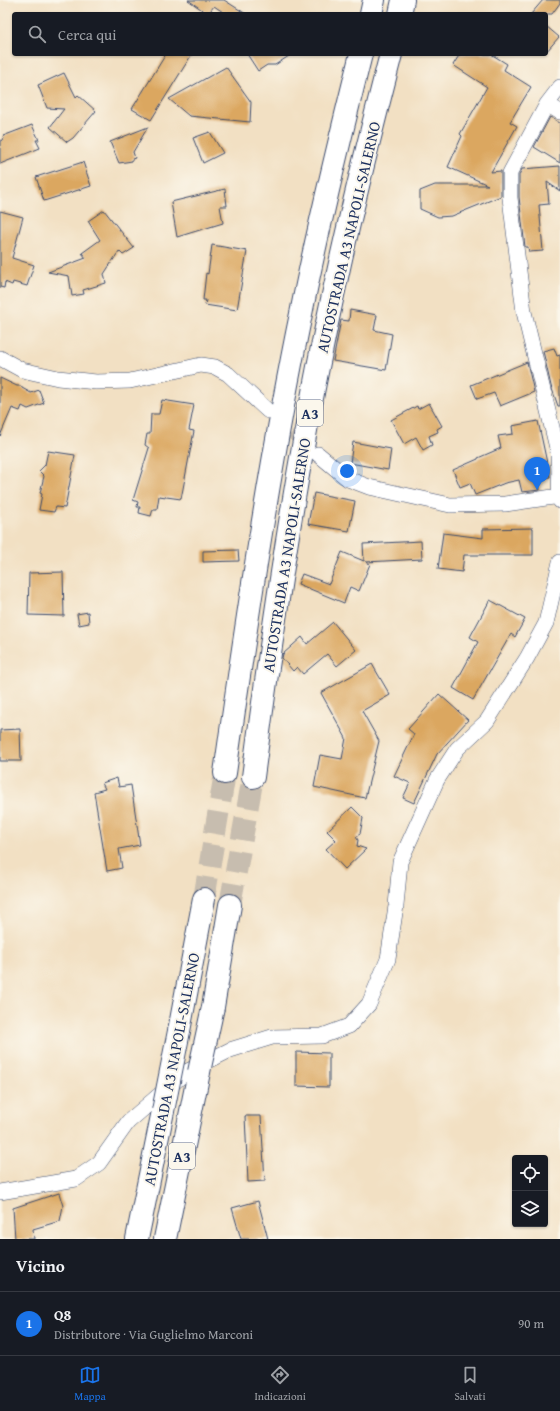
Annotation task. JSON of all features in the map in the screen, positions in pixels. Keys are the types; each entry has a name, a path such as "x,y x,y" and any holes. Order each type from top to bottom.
{"highway":[{"path":"371,12 374,0"},
{"path":"400,12 403,0"},
{"name":"AUTOSTRADA A3 NAPOLI-SALERNO","path":"225,774 267,494 288,378 302,306 361,56"},
{"name":"AUTOSTRADA A3 NAPOLI-SALERNO","path":"253,777 265,684 296,487 314,390 337,278 391,56"},
{"name":"AUTOSTRADA A3 NAPOLI-SALERNO","path":"137,1239 204,899"},
{"name":"AUTOSTRADA A3 NAPOLI-SALERNO","path":"165,1239 213,1007 230,905"}],"street":[{"path":"560,87 546,104 510,173 510,198 524,312 558,452 560,501"},
{"path":"546,104 560,112"},
{"path":"0,358 22,370 58,378 96,382 130,381 201,365 215,367 228,374 268,411"},
{"path":"318,454 348,480 369,487 450,505 505,504 560,496"},
{"path":"0,1192 76,1179 99,1163 128,1122 186,1072 230,1050 272,1037 322,1036 349,1026 369,1004 388,959 396,906 400,862 437,780 457,749 487,721 546,623 560,562"}],"building":[{"path":"188,0 224,0 243,12 223,12 214,6 210,12 205,12"},
{"path":"543,0 560,0 560,3 552,14 548,14 548,12 533,12"},
{"path":"548,28 559,37 548,50"},
{"path":"165,56 191,56 151,120 132,109"},
{"path":"248,56 289,56 275,65 267,65 258,71"},
{"path":"459,56 494,56 507,64 504,70 531,87 510,122 517,126 491,172 501,171 501,196 452,216 438,217 420,209 420,191 435,185 488,185 448,167 462,136 460,134 487,87 453,65"},
{"path":"226,67 251,102 250,122 189,116 169,99"},
{"path":"64,73 76,97 78,95 96,111 73,138 67,142 50,127 64,109 47,108 38,85"},
{"path":"550,117 560,123 560,163 534,147"},
{"path":"32,125 39,140 36,140 40,148 0,164 0,141 4,139 3,136"},
{"path":"148,127 133,152 135,158 132,159 132,161 119,163 110,142"},
{"path":"210,132 223,153 203,163 193,138"},
{"path":"83,162 91,186 44,201 36,177"},
{"path":"560,166 560,191 547,182 549,204 539,205 543,251 529,252 528,247 525,247 519,197 519,175 522,169"},
{"path":"225,189 227,206 220,206 223,223 177,237 171,202"},
{"path":"104,210 134,248 123,255 119,251 104,274 106,283 83,290 84,294 72,296 69,276 48,272 86,258 82,253 100,240 88,221"},
{"path":"0,211 23,217 12,258 34,265 27,286 13,282 12,285 5,282 4,288 0,287"},
{"path":"212,245 247,251 237,310 205,305 206,300 203,300 206,273 208,274"},
{"path":"350,310 377,315 374,330 392,334 386,370 333,361 341,320 349,321"},
{"path":"554,348 557,356 560,355 560,406 558,406 551,386 543,351"},
{"path":"527,362 534,392 500,406 494,393 477,399 471,385"},
{"path":"0,378 17,386 21,386 31,393 39,390 44,403 28,409 22,406 20,411 12,408 0,436"},
{"path":"162,400 194,405 189,430 194,431 181,499 159,496 157,509 153,509 151,516 139,513 140,507 137,507 138,502 133,500 149,448 145,445 147,434 150,434 151,414 159,414"},
{"path":"429,403 442,426 437,429 438,432 429,436 432,445 423,450 416,437 404,444 391,420 417,406 418,409"},
{"path":"538,421 550,477 538,479 540,490 522,492 519,480 505,483 475,495 470,483 460,487 453,470 501,448 498,436 513,434 512,426"},
{"path":"353,442 391,449 388,470 350,463"},
{"path":"48,451 75,455 65,508 56,507 54,512 39,510 42,494 40,493 44,476 39,471 45,465"},
{"path":"314,493 355,501 349,531 308,524"},
{"path":"533,528 533,555 464,555 462,572 438,569 443,533 483,538 483,529"},
{"path":"421,541 422,559 366,562 370,564 359,591 350,587 344,603 298,584 302,574 329,584 342,552 364,561 363,544"},
{"path":"238,550 239,561 203,562 203,551"},
{"path":"63,572 64,616 28,615 29,573"},
{"path":"490,600 525,619 515,637 511,634 473,700 453,688 478,642 470,637"},
{"path":"88,612 89,623 79,625 77,614"},
{"path":"333,622 356,650 337,666 327,654 303,674 297,667 293,671 282,658 283,654 302,637 307,644"},
{"path":"372,664 390,695 362,711 379,741 365,798 314,787 320,755 342,759 346,738 321,693"},
{"path":"439,694 468,720 437,754 414,803 403,798 410,783 394,776 414,734 408,729"},
{"path":"20,729 21,761 0,761 0,730"},
{"path":"117,778 119,787 131,785 140,845 119,849 122,868 107,871 94,792 105,789 102,783"},
{"path":"352,807 363,818 360,834 356,837 358,840 357,846 366,849 345,869 326,849 336,840 327,831"},
{"path":"296,1052 329,1053 329,1087 296,1086"},
{"path":"245,1116 261,1116 265,1181 248,1182"},
{"path":"59,1193 63,1206 60,1221 33,1229 34,1239 15,1239 13,1208"},
{"path":"258,1201 268,1239 241,1239 232,1208"}],"tunnel":[{"path":"275,417 310,447"},
{"path":"204,899 225,773"},
{"path":"230,905 253,777"}],"place":[{"name":"Q8","path":"537,490"}]}
